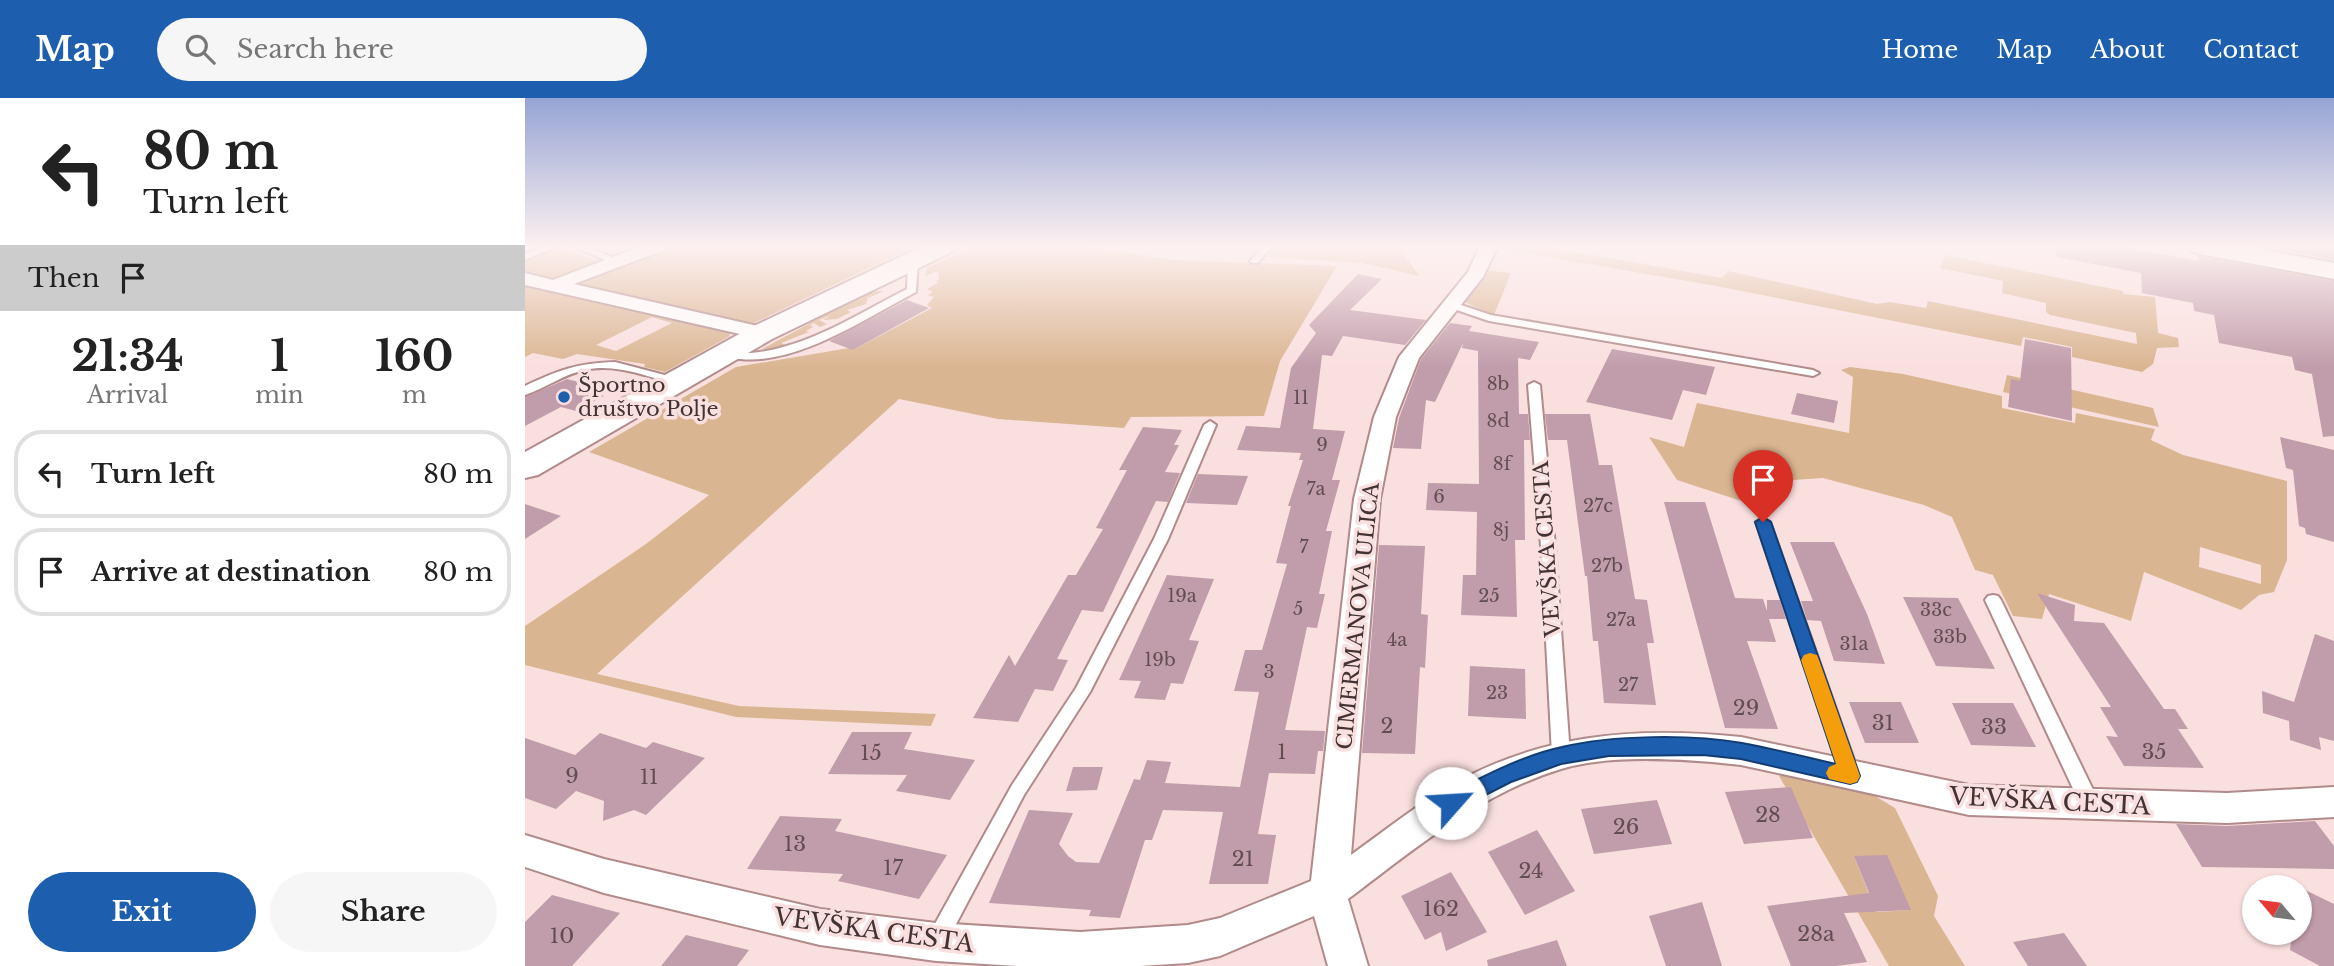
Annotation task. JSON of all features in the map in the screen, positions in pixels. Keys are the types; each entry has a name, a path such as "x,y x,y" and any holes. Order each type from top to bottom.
{"main road":[{"path":"527,465 762,333 858,287"}],"street":[{"path":"555,287 762,333"},
{"name":"CIMERMANOVA ULICA","path":"1328,892 1359,567 1370,485 1385,417 1409,357 1465,287"},
{"name":"VEVŠKA CESTA","path":"525,851 604,876 820,927 936,943 1080,951 1188,944 1220,937 1328,892 1451,803 1504,776 1560,755 1609,748 1703,747 1741,751 1969,800 2227,808 2334,802"},
{"path":"1328,892 1335,927 1348,966"}],"lane":[{"path":"725,354 742,358 793,349 912,290 914,287"},
{"path":"1449,304 1489,318 1813,373"},
{"path":"525,391 555,376 585,366 615,365 676,381"},
{"name":"VEVŠKA CESTA","path":"1534,385 1548,546 1560,755"},
{"path":"936,943 1018,790 1082,692 1161,538 1210,425"},
{"path":"1763,522 1850,776"},
{"path":"1993,600 2090,804"}],"shaded area":[{"path":"525,287 543,287 729,332 730,336 665,372 644,367 645,364 577,354 563,359 533,353 525,357","holes":["652,317 672,323 616,351 596,345"]},
{"path":"568,287 830,287 748,326"},
{"path":"931,287 1325,287 1280,361 1264,416 1131,417 1124,428 998,419 899,399 597,674 739,706 936,714 931,726 736,717 525,665 525,626 646,544 709,495 589,452 736,367 849,348 853,350 932,308 927,305 934,297 928,295 933,292 927,289"},
{"path":"1474,287 1506,287 1494,315 1464,302"},
{"path":"1719,287 1798,287 1877,304 1890,302 1926,308 1928,301 2137,344 2136,333 2050,315 2046,312 2046,303 2002,293 2003,287 2101,287 2123,291 2123,294 2155,297 2158,333 2178,338 2179,347 2157,348 2153,364 2142,372 2072,357 2072,347 2023,337 2021,346"},
{"path":"884,291 868,298 866,304 847,310 851,312 837,319 823,320 831,315 819,320 827,324 820,327 814,323 810,325 813,327 806,331 809,332 781,343 787,346 773,350 762,349 866,293"},
{"path":"1850,367 1903,374 2002,396 2002,408 2075,423 2076,413 2155,429 2151,440 2183,455 2287,481 2287,560 2274,592 2259,595 2241,610 2144,572 2131,621 2049,594 2042,619 2013,616 1993,575 1975,570 1952,517 1924,505 1823,478 1777,481 1769,510 1677,480 1649,437 1684,447 1697,403 1849,433 1853,377 1841,370","holes":["2200,547 2261,565 2261,584 2199,567"]},
{"path":"2007,375 2153,408 2159,427 2003,392"},
{"path":"1800,775 1875,796 1895,808 1938,896 1934,916 1965,966 1889,966 1779,776","holes":["1854,856 1910,910 1876,912"]}],"building":[{"path":"1346,287 1374,287 1350,310 1426,320 1405,345 1343,336 1332,356 1322,355 1313,429 1345,431 1332,480 1340,480 1326,531 1332,531 1319,594 1325,594 1317,628 1307,627 1285,730 1325,731 1323,751 1318,751 1315,774 1269,773 1258,834 1276,835 1268,884 1209,884 1223,812 1163,810 1152,840 1145,840 1120,918 1089,916 1091,910 989,903 1029,810 1073,813 1059,844 1076,862 1099,863 1134,779 1140,780 1147,760 1171,762 1165,783 1240,787 1259,692 1234,691 1245,650 1262,650 1287,564 1276,563 1291,506 1288,506 1303,460 1299,460 1301,453 1237,450 1246,426 1280,428 1291,368 1316,333 1309,325"},
{"path":"2142,287 2334,287 2334,436 2323,437 2312,374 2295,370 2292,357 2219,343 2214,315 2194,311 2193,303 2142,293"},
{"path":"907,300 929,308 853,350 829,341"},
{"path":"1450,323 1472,326 1469,331 1539,342 1530,360 1518,358 1519,414 1528,414 1530,440 1524,440 1525,540 1515,540 1517,617 1461,615 1463,575 1476,575 1477,512 1426,510 1428,483 1479,484 1478,351 1462,348 1463,343 1435,402 1426,400 1421,449 1393,448 1399,418 1421,359"},
{"path":"2025,339 2071,348 2072,421 2008,407 2011,379 2020,381"},
{"path":"1612,349 1715,367 1706,395 1683,390 1672,420 1586,402"},
{"name":"Športno društvo Polje","path":"567,379 598,387 590,392 604,396 576,411 561,407 525,426 525,397"},
{"path":"1797,393 1838,401 1834,423 1791,414"},
{"path":"1545,414 1590,414 1599,465 1612,465 1635,599 1647,600 1654,643 1647,643 1656,705 1604,703 1598,641 1593,641 1587,576 1567,440 1548,440"},
{"path":"1143,427 1182,430 1174,445 1179,445 1165,472 1180,473 1168,502 1156,501 1103,612 1082,610 1057,659 1068,660 1053,691 1035,689 1018,722 973,718 1009,655 1015,666 1068,575 1076,575 1103,529 1096,528 1127,470 1119,470"},
{"path":"2280,437 2334,450 2334,542 2306,534 2305,528 2299,526 2293,470 2286,468"},
{"path":"1198,474 1248,476 1237,505 1186,503"},
{"path":"1664,502 1705,502 1735,598 1763,599 1767,611 1767,600 1780,600 1786,619 1769,619 1776,642 1747,641 1778,729 1725,728"},
{"path":"525,504 561,516 525,539"},
{"path":"1790,542 1834,542 1867,614 1885,664 1834,661 1821,621 1807,620 1801,601 1813,601"},
{"path":"1379,545 1425,546 1421,614 1428,615 1425,668 1420,667 1415,754 1362,753"},
{"path":"1167,575 1214,579 1189,640 1199,641 1183,684 1171,683 1165,700 1134,698 1141,681 1119,680"},
{"path":"2037,593 2075,605 2074,621 2104,623 2164,709 2175,709 2188,729 2178,729 2204,768 2124,766 2106,736 2118,737 2100,707 2111,707"},
{"path":"1903,597 1958,598 1995,669 1936,666"},
{"path":"2315,634 2334,641 2334,741 2319,737 2321,750 2290,740 2289,721 2263,713 2262,691 2294,702"},
{"path":"1470,666 1525,669 1526,719 1468,716"},
{"path":"1849,702 1901,702 1919,743 1865,743"},
{"path":"1952,703 2013,703 2036,747 1971,745"},
{"path":"852,732 912,732 904,749 975,760 950,800 896,791 907,775 828,774"},
{"path":"600,733 646,748 653,742 705,758 646,815 634,810 603,821 604,801 576,791 556,809 525,798 525,738 575,755"},
{"path":"1073,767 1103,767 1097,790 1066,791"},
{"path":"1791,787 1813,838 1744,844 1725,792"},
{"path":"1657,800 1672,844 1594,854 1581,809"},
{"path":"780,816 842,819 835,831 947,855 919,899 838,881 843,874 747,869"},
{"path":"2315,821 2334,846 2334,869 2202,867 2176,824 2227,826"},
{"path":"1537,830 1575,891 1525,915 1488,852"},
{"path":"1887,855 1911,910 1844,913 1867,962 1836,966 1791,966 1767,906 1869,893 1854,856"},
{"path":"1451,872 1487,932 1446,951 1441,932 1425,940 1401,896"},
{"path":"2312,893 2334,904 2334,966 2320,966 2290,950 2291,945 2312,945"},
{"path":"552,895 620,913 572,966 525,966 525,922"},
{"path":"1702,902 1722,966 1666,966 1649,916"},
{"path":"2064,933 2087,966 2028,966 2013,942"},
{"path":"686,935 749,950 737,966 661,966"},
{"path":"1557,940 1567,966 1488,966 1487,960"}],"slow traffic":[{"path":"1810,660 1850,776 1837,773"}],"place":[{"name":"Športno društvo Polje","path":"564,397"}],"route":[{"path":"1451,803 1504,776 1560,755 1609,748 1664,746 1741,751 1850,776 1763,522"}]}
